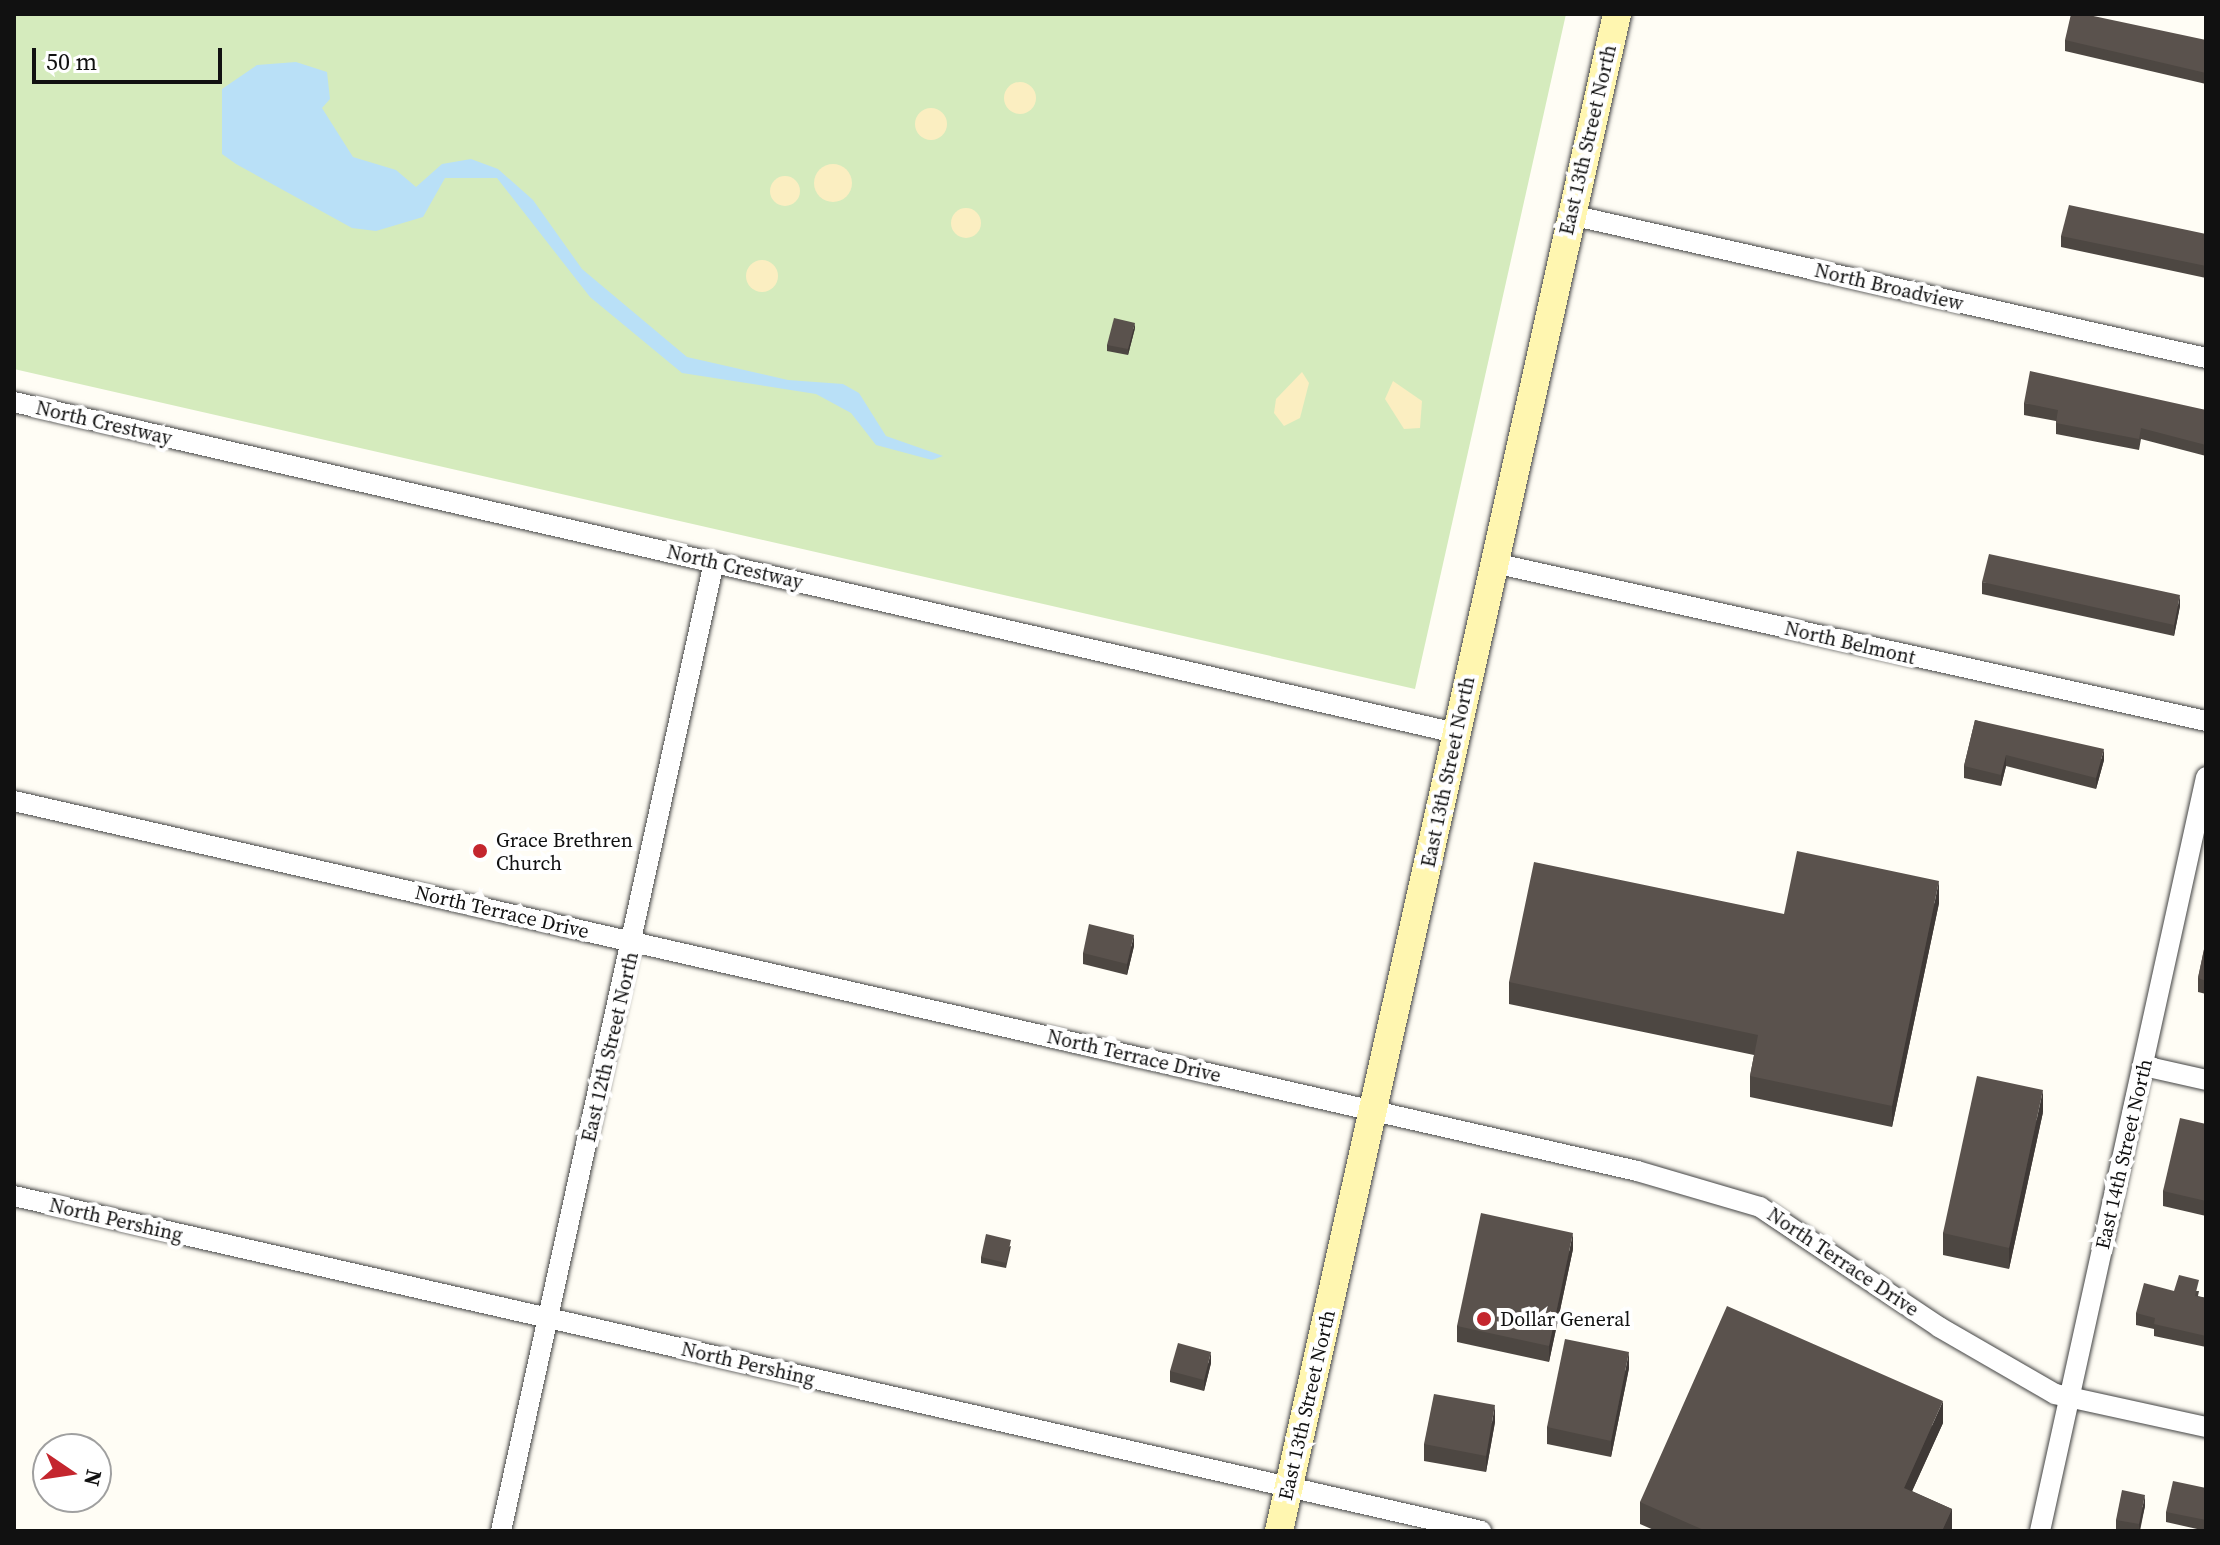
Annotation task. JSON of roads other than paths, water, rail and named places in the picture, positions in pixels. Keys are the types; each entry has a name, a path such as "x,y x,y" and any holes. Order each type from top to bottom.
{"main road":[{"name":"East 13th Street North","path":"1279,1531 1617,14"}],"street":[{"name":"North Broadview","path":"1571,215 2206,358"},
{"name":"North Crestway","path":"14,402 1456,733"},
{"name":"East 12th Street North","path":"501,1531 633,942 714,562"},
{"name":"North Belmont","path":"1494,563 2206,721"},
{"name":"East 14th Street North","path":"2040,1531 2206,777"},
{"name":"North Terrace Drive","path":"14,801 1605,1162 1760,1207 1939,1327 2069,1397 2206,1427"},
{"path":"2144,1066 2206,1080"},
{"name":"North Pershing","path":"14,1196 1481,1531"}],"water":[{"path":"296,62 327,72 330,99 322,108 353,157 396,170 416,187 442,164 471,159 498,169 533,200 582,269 687,357 788,380 843,384 859,393 886,436 943,456 932,460 876,445 851,413 816,394 682,373 590,297 497,178 445,178 423,217 376,231 352,228 236,164 222,154 222,89 257,65"}],"place":[{"name":"Grace Brethren Church","path":"480,851"},
{"name":"Dollar General","path":"1484,1319"}]}
